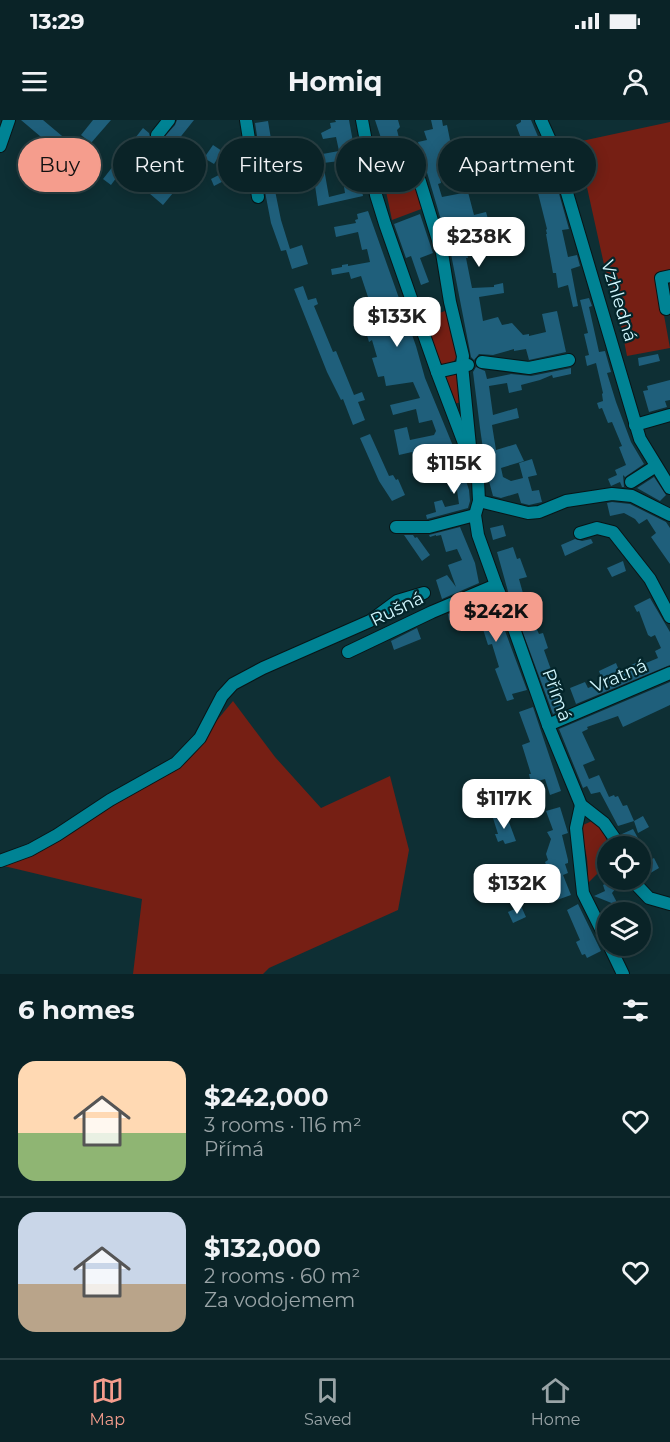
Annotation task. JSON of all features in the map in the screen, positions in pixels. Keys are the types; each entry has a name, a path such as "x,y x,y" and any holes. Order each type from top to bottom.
{"street":[{"path":"0,146 9,120"},
{"path":"157,135 169,120"},
{"path":"246,120 258,197"},
{"path":"362,120 365,138"},
{"name":"Vzhledná","path":"543,124 554,149 640,440 670,488"},
{"path":"376,192 437,372 470,457"},
{"path":"423,192 442,253 450,302 465,365 470,457"},
{"path":"666,309 661,278 670,276"},
{"path":"482,362 529,368 569,360"},
{"path":"437,372 465,365"},
{"path":"636,425 670,415"},
{"name":"Přímá","path":"470,457 478,480 479,501 476,515 478,535 495,585 513,626 548,725 581,805 604,823 613,836"},
{"path":"631,482 656,466"},
{"path":"479,501 528,513 539,512 566,501 612,494 632,496 670,515"},
{"path":"396,527 429,527 476,515"},
{"path":"580,533 597,528 613,532 650,579 670,617"},
{"name":"Rušná","path":"348,652 495,585"},
{"path":"0,861 30,850 110,800 176,763 200,738 222,696 233,684 263,668 370,621 397,601 424,593"},
{"name":"Vratná","path":"548,725 670,673"},
{"path":"581,805 576,828 583,893 597,922"},
{"name":"Přímá","path":"604,823 610,836"},
{"path":"640,890 649,898 670,904"},
{"path":"614,956 623,974"}],"shaded area":[{"path":"670,122 670,274 657,277 670,348 627,356 613,285 610,285 605,269 588,192 596,192 596,138"},
{"path":"386,192 419,192 424,208 392,220"},
{"path":"421,301 427,317 448,310 457,357 454,361 444,365 439,362 416,302"},
{"path":"459,372 462,402 453,404 442,377"},
{"path":"233,701 275,757 321,808 390,776 409,850 398,910 269,968 263,974 133,974 142,899 4,866 176,770"},
{"path":"592,821 601,826 605,836 597,836 597,874 588,883 587,860 582,839 583,825"}],"building":[{"path":"21,120 43,120 64,138 42,138"},
{"path":"93,120 111,120 95,138 85,138 81,135"},
{"path":"177,120 194,120 180,138 163,138"},
{"path":"335,120 349,120 352,138 323,138 321,133 331,128 330,123 336,122"},
{"path":"375,120 398,120 399,138 381,138"},
{"path":"431,120 442,120 443,126 447,125 450,138 438,138 438,192 440,192 442,197 468,192 474,215 486,212 488,219 463,225 470,253 466,258 472,288 494,287 494,285 503,283 504,293 479,297 483,321 498,317 502,325 512,323 523,335 529,334 529,336 546,332 542,314 557,311 566,352 529,360 526,349 514,351 514,349 493,355 479,354 474,360 471,357 451,254 426,169 427,140 424,131 433,129"},
{"path":"521,120 531,120 539,138 521,138 516,125"},
{"path":"268,121 271,138 257,138 255,123"},
{"path":"143,128 149,133 150,138 135,138"},
{"path":"213,145 218,148 218,158 214,164 206,159 206,155"},
{"path":"336,152 336,161 324,163 324,154"},
{"path":"113,166 111,185 103,179"},
{"path":"324,169 329,197 345,192 362,192 363,196 318,206 316,192 324,192"},
{"path":"218,175 218,184 214,186 211,179"},
{"path":"148,192 174,192 163,205"},
{"path":"265,192 275,192 290,249 302,245 308,264 292,269 286,250 281,251 271,223"},
{"path":"538,192 559,192 569,229 562,230 568,257 577,255 580,266 571,269 578,306 573,307 568,285 558,288 556,273 553,273 547,229"},
{"path":"368,211 416,346 425,378 458,458 416,469 412,452 399,455 394,430 407,427 410,440 434,435 436,431 432,420 419,423 416,409 393,415 390,405 420,398 413,382 386,386 384,376 378,377 372,358 377,357 372,340 369,342 366,332 389,325 380,303 361,308 358,299 368,297 361,276 351,279 349,272 332,275 331,269 342,267 342,265 370,262 367,249 362,250 358,232 336,237 334,227 356,223 357,214"},
{"path":"420,214 433,253 420,258 429,282 421,285 411,256 406,258 394,224"},
{"path":"303,286 308,300 316,298 318,304 314,306 354,395 362,392 365,400 358,402 365,420 353,425 343,399 341,400 327,372 294,289"},
{"path":"589,298 599,352 605,351 611,372 607,373 616,402 631,442 644,464 625,477 623,475 624,487 620,482 611,486 608,479 617,475 615,470 626,465 619,447 622,446 612,422 608,423 602,408 599,409 597,403 603,401 603,393 596,363 587,366 585,356 589,355 584,334 588,333 580,300"},
{"path":"658,354 660,361 639,366 638,358"},
{"path":"476,367 485,371 487,379 511,374 531,376 571,368 571,374 553,378 552,375 521,385 522,390 509,393 507,383 489,386 493,415 517,408 519,418 492,425 496,450 516,444 524,461 501,468 503,477 511,481 523,478 519,463 532,459 537,475 528,477 532,491 539,490 542,502 529,505 521,503 518,493 501,498 493,496 486,470 480,428 473,372"},
{"path":"670,380 670,400 665,401 667,407 649,412 643,391 648,390 647,386"},
{"path":"370,434 389,476 393,475 396,480 398,479 405,495 392,501 379,481 360,438"},
{"path":"462,468 469,490 468,508 427,519 426,515 436,512 434,502 442,500 445,507 459,504 457,490 451,492 445,477 451,476 449,473"},
{"path":"654,477 666,495 660,501 637,488"},
{"path":"607,503 630,504 666,522 670,528 670,564 651,537 656,533 647,519 639,524 624,513 610,516"},
{"path":"503,525 506,536 493,540 490,528"},
{"path":"460,527 475,563 479,583 442,599 436,580 447,575 456,587 448,565 462,560 457,549 446,552 441,535 430,537 429,535"},
{"path":"404,535 417,537 430,555 422,561"},
{"path":"575,539 582,541 591,539 593,543 565,556 561,545"},
{"path":"513,547 527,577 519,579 526,604 529,611 533,609 537,617 532,619 539,634 543,633 548,648 544,650 565,709 553,714 509,595 497,552"},
{"path":"623,561 626,571 612,577 607,568"},
{"path":"492,596 527,690 512,694 514,699 507,701 495,669 499,667 492,644 488,645 482,626 478,627 477,623 471,625 468,616 449,620 448,614"},
{"path":"650,598 670,632 670,665 576,704 570,688 585,682 588,688 603,682 599,671 616,663 620,673 632,668 631,665 638,662 638,664 645,661 646,663 658,658 655,651 661,648 655,635 651,637 648,635 639,611 637,612 634,606"},
{"path":"417,628 421,639 394,650 391,641"},
{"path":"670,682 670,705 623,727 618,716 587,727 588,729 582,732 595,760 583,765 589,779 599,775 609,797 618,796 623,806 627,805 634,821 618,826 600,792 591,794 587,786 583,788 559,729"},
{"path":"533,707 561,791 550,795 545,779 531,783 529,774 531,774 522,745 530,742 519,712"},
{"path":"560,807 568,833 562,835 568,860 565,864 568,873 563,875 571,895 557,900 549,881 552,880 545,862 548,860 546,854 551,839 547,832 553,830 546,811"},
{"path":"506,814 516,841 505,844 503,840 498,842 493,818"},
{"path":"643,816 649,827 638,833 634,821"},
{"path":"633,829 637,836 623,836 622,834"},
{"path":"654,858 659,868 651,873 651,860"},
{"path":"614,890 612,893 617,902 609,902 594,896"},
{"path":"578,904 597,943 597,953 587,958 585,954 582,955 576,942 580,940 567,910"},
{"path":"521,906 526,917 513,923 508,912"}]}
